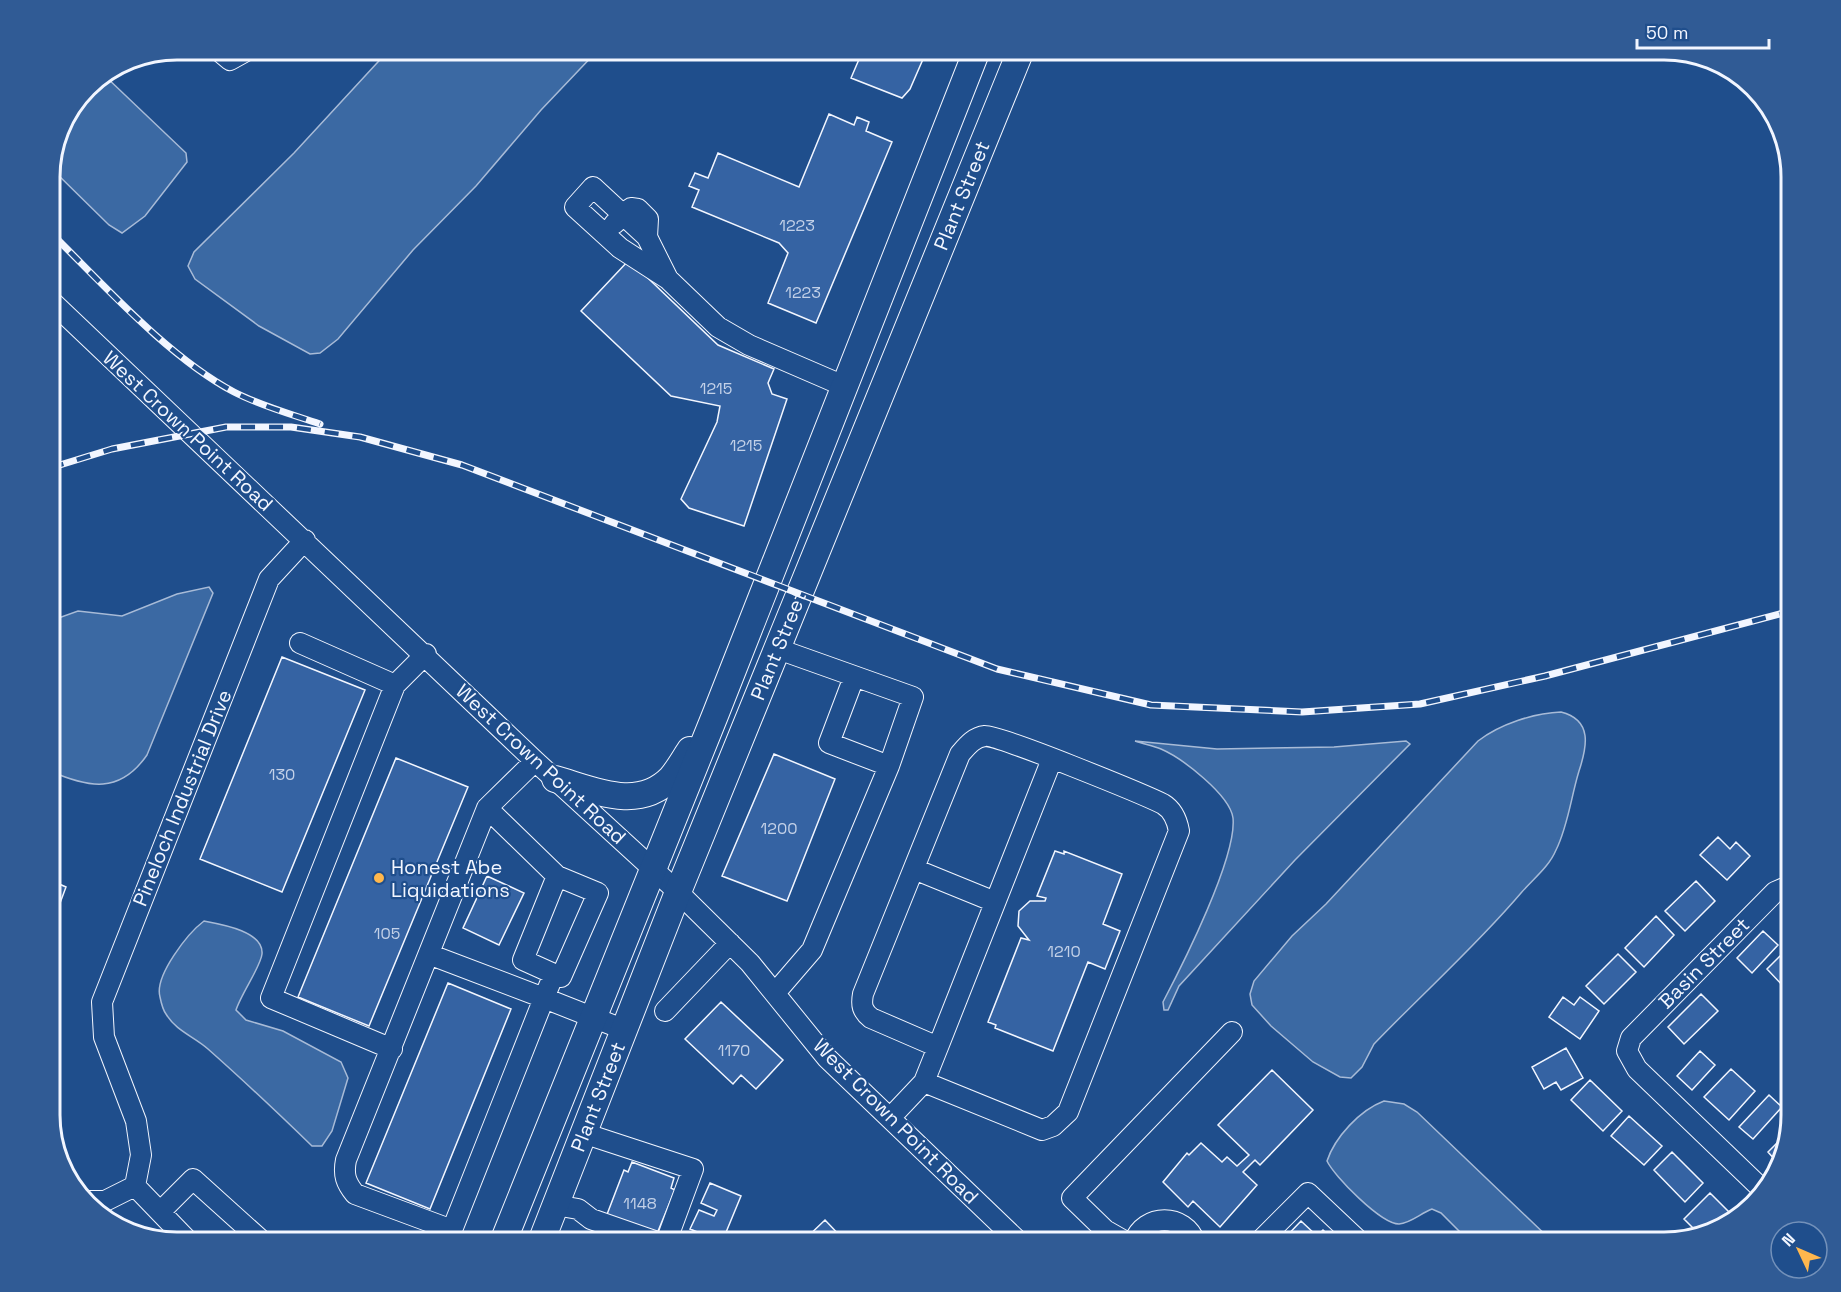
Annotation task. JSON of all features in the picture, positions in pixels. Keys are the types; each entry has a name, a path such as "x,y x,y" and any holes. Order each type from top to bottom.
{"main road":[{"name":"Plant Street","path":"507,1232 716,713 973,60"},
{"name":"Plant Street","path":"545,1232 678,892 1017,60"},
{"path":"875,306 874,332 879,349 892,368"},
{"path":"844,386 857,394 862,404 862,441"},
{"path":"555,779 613,796 630,798 644,795 671,777 716,713"}],"street":[{"path":"668,279 647,237 593,187 575,207 621,248 668,279 718,327 748,345 844,386"},
{"path":"606,234 621,215"},
{"name":"West Crown Point Road","path":"60,309 426,654 555,779 678,892 730,943 775,993 827,1058 1009,1232"},
{"name":"Pineloch Industrial Drive","path":"135,1186 141,1155 136,1121 104,1037 102,1002 269,579 305,540"},
{"path":"300,643 395,685"},
{"path":"775,993 812,950 889,766 913,697 778,649"},
{"path":"392,1048 271,998 395,685 426,654"},
{"path":"854,676 830,743 889,766"},
{"path":"924,1082 1042,1130 1061,1120 1068,1112 1176,843 1179,831 1178,821 1164,805 994,736 976,738 967,746 960,754 861,1005 864,1013 871,1018 938,1047"},
{"path":"890,1118 924,1082 1052,759"},
{"path":"535,760 487,808 431,955 346,1160 344,1172 347,1185 355,1194 452,1230 554,974"},
{"path":"487,808 557,876 598,893 561,977 523,960 557,876"},
{"path":"914,869 995,902"},
{"name":"Basin Street","path":"1757,1185 1637,1069 1627,1051 1630,1038 1774,892 1781,889"},
{"path":"665,1011 730,943"},
{"path":"431,955 625,1030"},
{"path":"1108,1232 1072,1198 1232,1032"},
{"path":"584,1133 693,1169 670,1232"},
{"path":"160,1212 193,1179 252,1232"},
{"path":"97,1201 105,1201 135,1186 179,1232"},
{"path":"1269,1232 1308,1193 1349,1232"},
{"path":"555,1205 578,1209 591,1219 628,1232"},
{"path":"1140,1232 1149,1224 1170,1220 1190,1232"}],"water":[{"path":"380,60 588,60 541,110 476,186 413,250 338,339 320,353 310,354 259,326 195,279 188,266 194,252 294,153"},
{"path":"110,81 186,153 187,162 145,216 122,233 109,225 60,177 60,170 64,147 76,119 94,94"},
{"path":"209,587 213,593 147,755 137,768 115,782 91,784 60,775 60,617 78,611 122,616 177,594"},
{"path":"1561,712 1578,721 1583,728 1585,744 1564,831 1549,862 1486,932 1374,1044 1362,1067 1351,1078 1340,1077 1313,1062 1271,1026 1252,1005 1250,994 1254,981 1292,936 1326,904 1478,741 1496,729 1518,720"},
{"path":"1135,741 1217,749 1334,747 1406,741 1410,744 1295,860 1179,986 1168,1010 1164,1010 1163,1002 1207,910 1227,858 1233,818 1223,799 1204,778 1181,760 1161,749"},
{"path":"204,921 240,930 249,934 261,946 261,959 236,1010 246,1020 283,1031 341,1062 348,1078 332,1131 322,1146 312,1146 208,1049 175,1025 165,1012 160,997 162,978 181,945"},
{"path":"1384,1101 1404,1104 1417,1112 1543,1232 1460,1232 1441,1213 1432,1209 1408,1222 1399,1224 1391,1222 1370,1208 1348,1188 1327,1161 1342,1134 1375,1105"}],"building":[{"path":"859,60 923,60 910,89 902,98 851,78"},
{"path":"829,114 854,125 857,117 869,122 866,131 892,142 816,323 768,303 788,253 779,243 692,207 699,190 689,186 695,173 708,178 718,153 799,187"},
{"path":"629,260 718,345 774,369 768,383 772,394 787,399 744,526 689,508 681,499 717,422 720,406 671,396 581,311"},
{"path":"282,657 365,690 282,892 200,859"},
{"path":"774,754 835,779 787,901 722,876"},
{"path":"396,758 468,787 369,1026 298,997"},
{"path":"1718,837 1730,849 1736,842 1750,856 1727,880 1700,855"},
{"path":"1055,851 1064,854 1064,851 1122,874 1103,924 1120,931 1105,969 1088,962 1053,1051 995,1028 996,1025 988,1022 1021,938 1029,940 1018,926 1019,911 1030,901 1045,901 1046,898 1037,896"},
{"path":"487,876 524,893 499,945 463,928"},
{"path":"1696,881 1715,901 1685,931 1665,911"},
{"path":"60,884 66,887 60,903"},
{"path":"1656,916 1674,935 1644,967 1625,948"},
{"path":"1763,931 1778,945 1752,973 1737,958"},
{"path":"1618,954 1636,972 1604,1004 1586,986"},
{"path":"1781,955 1781,984 1767,969"},
{"path":"448,983 511,1009 430,1209 366,1183"},
{"path":"1701,994 1718,1011 1684,1044 1668,1027"},
{"path":"1563,997 1574,1005 1580,997 1599,1011 1580,1039 1549,1017"},
{"path":"721,1002 783,1060 756,1089 741,1075 733,1084 685,1039"},
{"path":"1566,1048 1583,1078 1561,1090 1556,1082 1544,1089 1532,1067"},
{"path":"1700,1051 1715,1065 1692,1090 1677,1076"},
{"path":"1731,1069 1755,1091 1729,1120 1704,1097"},
{"path":"1272,1070 1313,1110 1260,1165 1255,1160 1243,1172 1257,1185 1220,1227 1193,1201 1188,1207 1163,1182 1187,1153 1189,1155 1201,1143 1222,1162 1227,1157 1237,1166 1249,1155 1218,1125"},
{"path":"1590,1080 1622,1111 1603,1131 1571,1100"},
{"path":"1769,1095 1781,1106 1753,1139 1739,1127"},
{"path":"1629,1116 1662,1146 1644,1165 1611,1136"},
{"path":"1778,1142 1773,1157 1768,1152"},
{"path":"1672,1152 1703,1183 1685,1202 1654,1170"},
{"path":"632,1162 674,1178 671,1188 675,1190 658,1232 645,1232 606,1217 624,1170 628,1172"},
{"path":"710,1183 741,1196 726,1232 697,1232 690,1229 699,1210 714,1216 717,1210 701,1203"},
{"path":"1710,1193 1729,1212 1716,1220 1693,1228 1684,1219"},
{"path":"825,1220 836,1232 812,1232"},
{"path":"1301,1221 1313,1232 1291,1232"}],"railway":[{"path":"60,242 161,340 209,377 255,402 320,424"},
{"path":"60,465 112,449 226,427 291,427 360,437 462,465 997,669 1151,705 1302,712 1420,704 1545,676 1781,614"}],"place":[{"name":"Honest Abe Liquidations","path":"379,878"}]}
